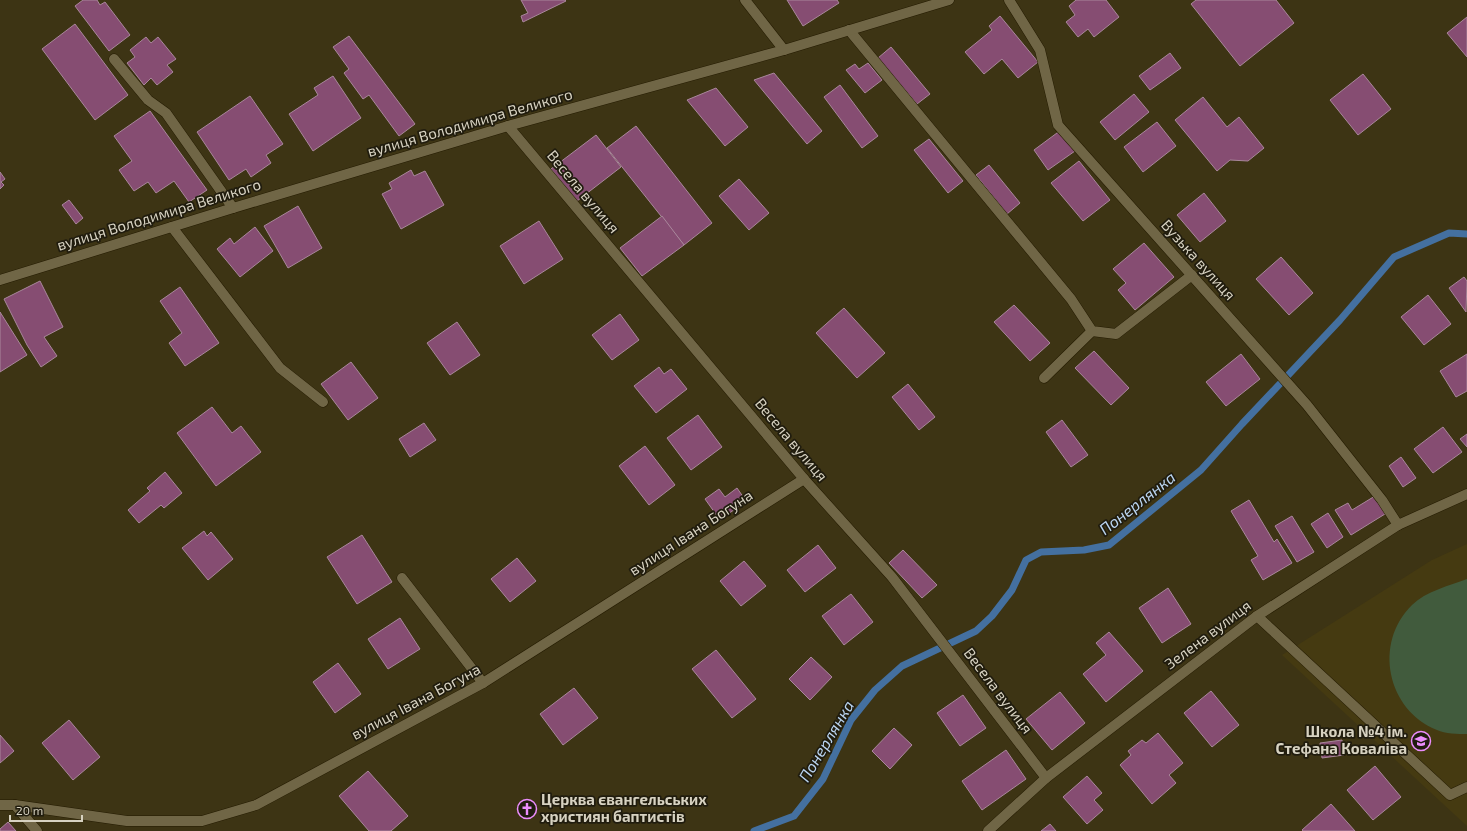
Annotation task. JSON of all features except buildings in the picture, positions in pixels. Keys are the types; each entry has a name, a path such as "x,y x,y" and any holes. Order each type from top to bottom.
{"street":[{"path":"745,0 784,50"},
{"name":"вулиця Володимира Великого","path":"0,280 172,226 508,126 784,50 949,0"},
{"name":"Вузька вулиця","path":"1008,0 1040,50 1058,125 1308,405 1382,500 1398,525"},
{"path":"849,30 1071,299 1092,332"},
{"path":"114,59 148,100 166,113 233,208"},
{"name":"Весела вулиця","path":"508,126 804,479 892,577 1046,778"},
{"path":"172,226 280,368 324,402"},
{"path":"1044,378 1092,332 1116,334 1192,275"},
{"name":"вулиця Івана Богуна","path":"0,805 15,805 127,821 202,821 256,805 483,683 804,479"},
{"name":"Зелена вулиця","path":"988,831 1046,778 1257,616 1398,525 1467,494"},
{"path":"402,578 483,683"},
{"path":"1257,616 1450,795 1467,787"},
{"path":"15,805 37,831"}],"shaded area":[{"name":"Школа №4 ім. Стефана Коваліва","path":"1467,544 1467,826 1282,655 1432,560"}],"green space":[{"path":"1467,579 1467,734 1452,734 1437,730 1420,720 1407,707 1397,692 1391,674 1390,656 1392,638 1400,620 1412,605 1431,592"}],"waterway":[{"name":"Понерлянка","path":"754,831 794,816 823,779 851,720 875,690 902,666 976,631 992,616 1012,590 1026,560 1041,552 1084,550 1109,545 1201,470 1340,320 1394,257 1449,233 1467,234"}],"place":[{"name":"Школа №4 ім. Стефана Коваліва","path":"1421,741"},
{"name":"Церква євангельських християн баптистів","path":"527,809"}]}
